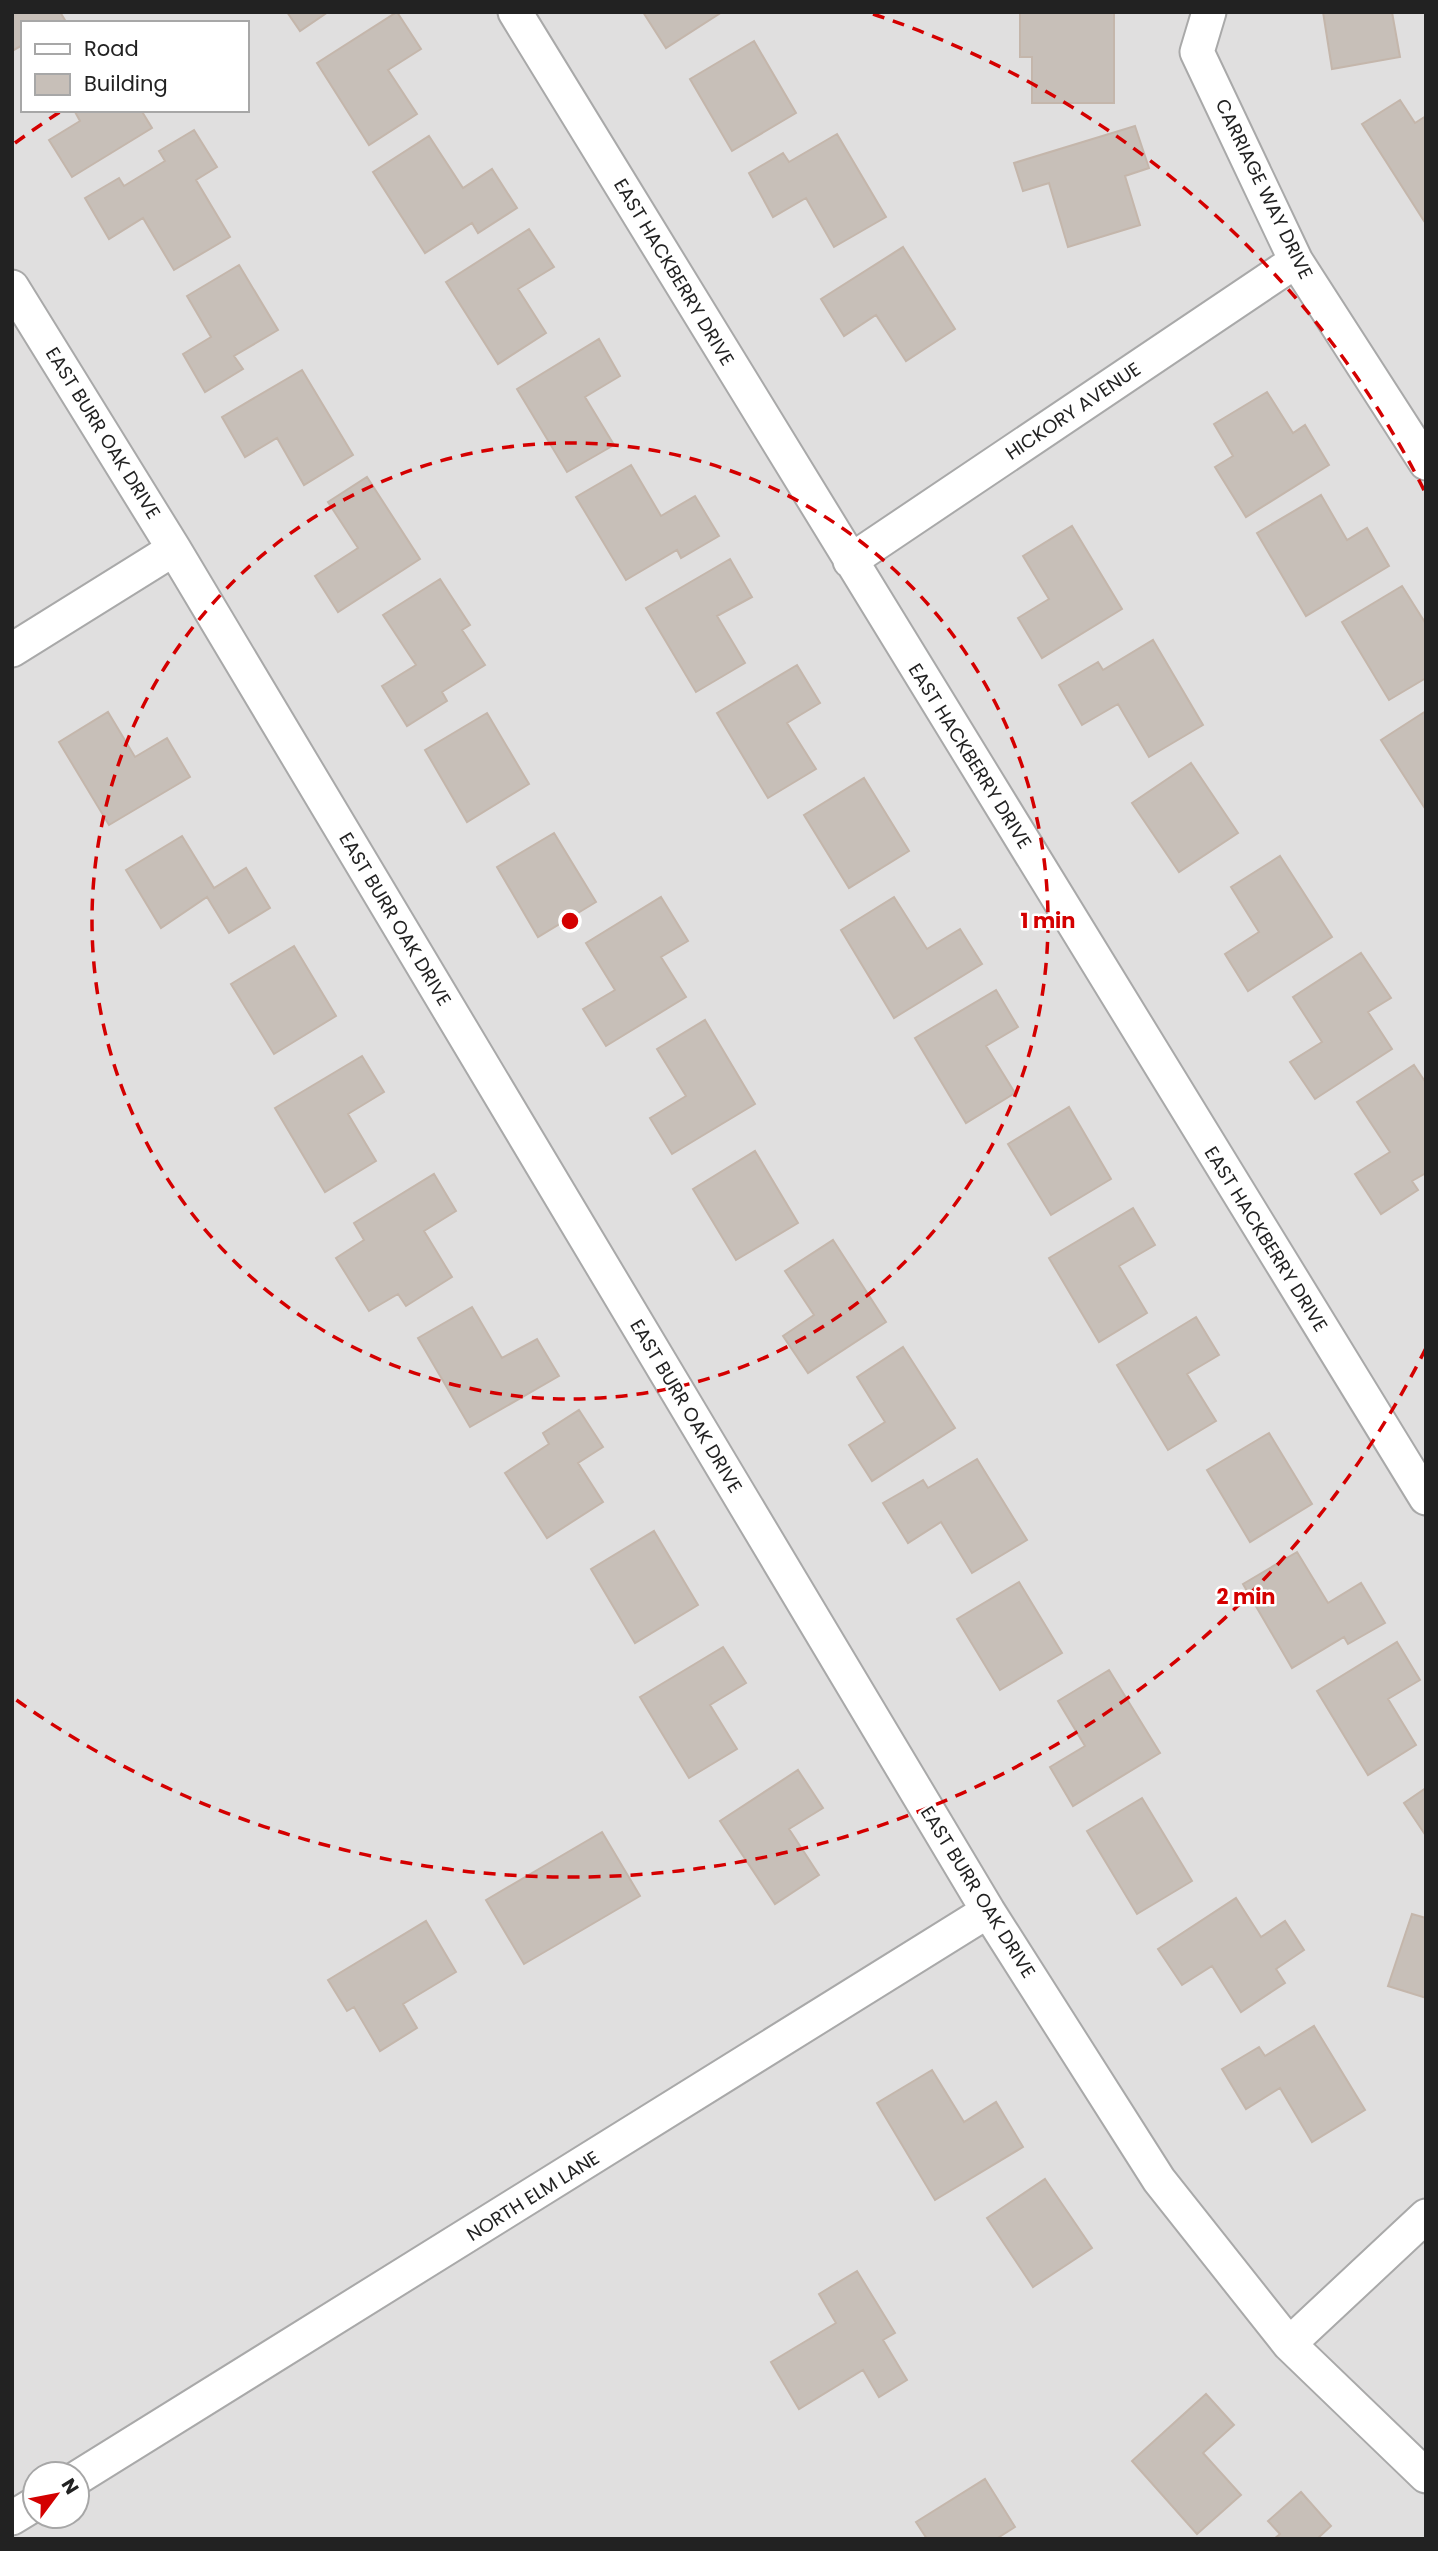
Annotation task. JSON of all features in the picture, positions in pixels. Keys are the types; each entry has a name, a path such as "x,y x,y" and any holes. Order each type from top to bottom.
{"street":[{"name":"EAST HACKBERRY DRIVE","path":"515,12 1426,1498"},
{"name":"CARRIAGE WAY DRIVE","path":"1209,12 1198,52 1296,261 1426,463"},
{"name":"HICKORY AVENUE","path":"850,561 1296,261"},
{"name":"EAST BURR OAK DRIVE","path":"12,287 174,550 988,1911 1159,2180 1289,2344 1426,2476"},
{"path":"12,650 174,550"},
{"name":"NORTH ELM LANE","path":"91,2470 988,1911"},
{"path":"1289,2344 1426,2216"}],"shaded area":[{"path":"12,12 1426,12 1426,2539 12,2539"}],"building":[{"path":"12,12 60,12 65,20 63,21 21,21 21,46 12,51"},
{"path":"287,12 328,12 300,31"},
{"path":"397,12 421,49 388,70 417,114 369,145 317,63"},
{"path":"643,12 722,12 666,48"},
{"path":"1020,12 1114,13 1114,103 1032,103 1032,57 1020,57"},
{"path":"1323,12 1392,12 1400,57 1332,69"},
{"path":"754,41 796,113 732,151 690,79"},
{"path":"1400,100 1415,123 1426,116 1426,224 1362,124"},
{"path":"75,112 142,112 152,128 72,177 49,140 80,121"},
{"path":"1135,126 1149,168 1125,176 1140,225 1068,247 1049,183 1023,191 1014,163"},
{"path":"194,130 217,167 196,180 230,237 174,270 143,218 109,239 85,198 119,178 124,186 165,161 159,151"},
{"path":"837,134 886,217 834,247 806,198 773,217 749,173 783,153 789,162"},
{"path":"429,136 463,188 492,169 517,208 478,233 472,223 425,253 373,172"},
{"path":"529,229 554,267 518,289 546,333 498,364 446,282"},
{"path":"903,247 955,329 906,361 876,315 844,336 821,299"},
{"path":"239,265 278,330 234,356 243,369 205,392 183,354 211,337 187,296"},
{"path":"599,339 620,376 585,397 614,445 567,472 517,389"},
{"path":"302,370 353,455 304,485 277,438 245,457 222,417"},
{"path":"1267,392 1293,433 1305,425 1329,465 1246,517 1215,467 1233,456 1214,424"},
{"path":"631,465 661,516 695,496 719,536 681,558 677,550 626,580 576,497"},
{"path":"367,477 420,559 338,612 315,576 358,548 328,502"},
{"path":"1321,495 1347,540 1367,528 1389,566 1306,616 1257,533"},
{"path":"1072,526 1122,609 1042,658 1018,618 1049,599 1023,556"},
{"path":"730,559 752,597 717,616 745,663 696,692 646,608"},
{"path":"440,579 470,625 462,630 485,665 442,692 447,701 407,726 382,686 416,665 383,615"},
{"path":"1402,586 1426,624 1426,678 1389,700 1342,622"},
{"path":"1153,640 1203,725 1149,757 1118,704 1082,725 1059,685 1098,662 1103,670"},
{"path":"797,665 820,703 787,723 816,769 768,798 717,713"},
{"path":"1426,711 1426,810 1381,740"},
{"path":"108,712 135,757 167,738 190,777 109,825 59,742"},
{"path":"487,713 529,784 467,822 425,750"},
{"path":"1191,763 1238,833 1179,872 1132,803"},
{"path":"864,778 909,851 849,888 804,815"},
{"path":"554,833 596,902 538,937 497,867"},
{"path":"182,836 214,888 246,868 270,908 229,933 207,897 161,928 126,870"},
{"path":"1280,856 1332,937 1248,991 1225,954 1259,932 1231,887"},
{"path":"661,897 688,941 661,957 686,997 606,1046 583,1009 615,990 586,943"},
{"path":"894,897 927,949 960,929 982,964 894,1018 841,930"},
{"path":"294,946 336,1016 274,1054 231,984"},
{"path":"1361,953 1391,998 1368,1012 1392,1049 1315,1099 1290,1062 1322,1042 1293,997"},
{"path":"996,990 1018,1027 986,1046 1015,1093 966,1123 915,1038"},
{"path":"705,1020 755,1104 672,1154 650,1118 686,1096 657,1049"},
{"path":"362,1056 384,1092 348,1114 376,1161 325,1192 275,1108"},
{"path":"1414,1065 1426,1083 1426,1173 1412,1181 1418,1190 1381,1214 1355,1174 1390,1152 1357,1102"},
{"path":"1069,1107 1111,1179 1051,1215 1008,1144"},
{"path":"755,1151 798,1223 736,1260 693,1189"},
{"path":"434,1174 456,1211 424,1231 452,1277 406,1306 398,1294 369,1311 336,1258 364,1240 354,1223"},
{"path":"1133,1208 1155,1245 1119,1266 1147,1313 1099,1342 1049,1258"},
{"path":"833,1240 886,1322 808,1373 783,1336 814,1315 785,1271"},
{"path":"472,1307 502,1358 537,1339 559,1376 470,1427 418,1338"},
{"path":"1196,1317 1219,1355 1187,1374 1216,1421 1168,1450 1117,1365"},
{"path":"903,1347 955,1428 872,1481 849,1445 885,1422 857,1377"},
{"path":"579,1410 603,1447 578,1463 603,1502 547,1538 505,1473 549,1444 543,1433"},
{"path":"1269,1433 1312,1504 1250,1542 1207,1470"},
{"path":"977,1459 1027,1540 972,1573 941,1522 908,1543 883,1503 923,1480 928,1488"},
{"path":"654,1531 698,1605 635,1643 591,1569"},
{"path":"1297,1552 1328,1603 1361,1583 1385,1623 1348,1644 1344,1637 1292,1668 1243,1584"},
{"path":"1019,1582 1062,1653 1000,1690 957,1619"},
{"path":"1397,1642 1420,1680 1388,1699 1416,1745 1368,1775 1317,1691"},
{"path":"723,1647 746,1683 710,1705 737,1749 689,1778 640,1697"},
{"path":"1109,1670 1160,1753 1073,1806 1050,1767 1085,1746 1058,1701"},
{"path":"798,1770 823,1808 789,1829 819,1875 775,1904 720,1821"},
{"path":"1426,1788 1426,1836 1404,1803"},
{"path":"1142,1798 1192,1881 1137,1914 1087,1831"},
{"path":"602,1832 640,1896 524,1964 486,1900"},
{"path":"1236,1898 1261,1937 1285,1921 1304,1950 1276,1969 1285,1983 1241,2012 1212,1966 1182,1985 1158,1949"},
{"path":"1412,1914 1426,1918 1426,1998 1388,1986"},
{"path":"426,1921 456,1972 403,2004 417,2028 380,2051 354,2007 347,2011 328,1980"},
{"path":"1314,2026 1365,2110 1312,2142 1280,2088 1246,2109 1222,2069 1259,2047 1265,2056"},
{"path":"932,2070 964,2122 996,2102 1023,2147 935,2200 877,2103"},
{"path":"1045,2179 1092,2248 1033,2287 987,2218"},
{"path":"857,2271 895,2333 883,2340 907,2380 879,2397 863,2370 799,2409 771,2362 836,2323 819,2294"},
{"path":"1206,2394 1234,2425 1203,2453 1241,2495 1197,2534 1132,2461"},
{"path":"985,2479 1015,2527 996,2539 927,2539 916,2522"},
{"path":"1301,2492 1331,2526 1317,2539 1274,2539 1280,2534 1268,2521"}]}
